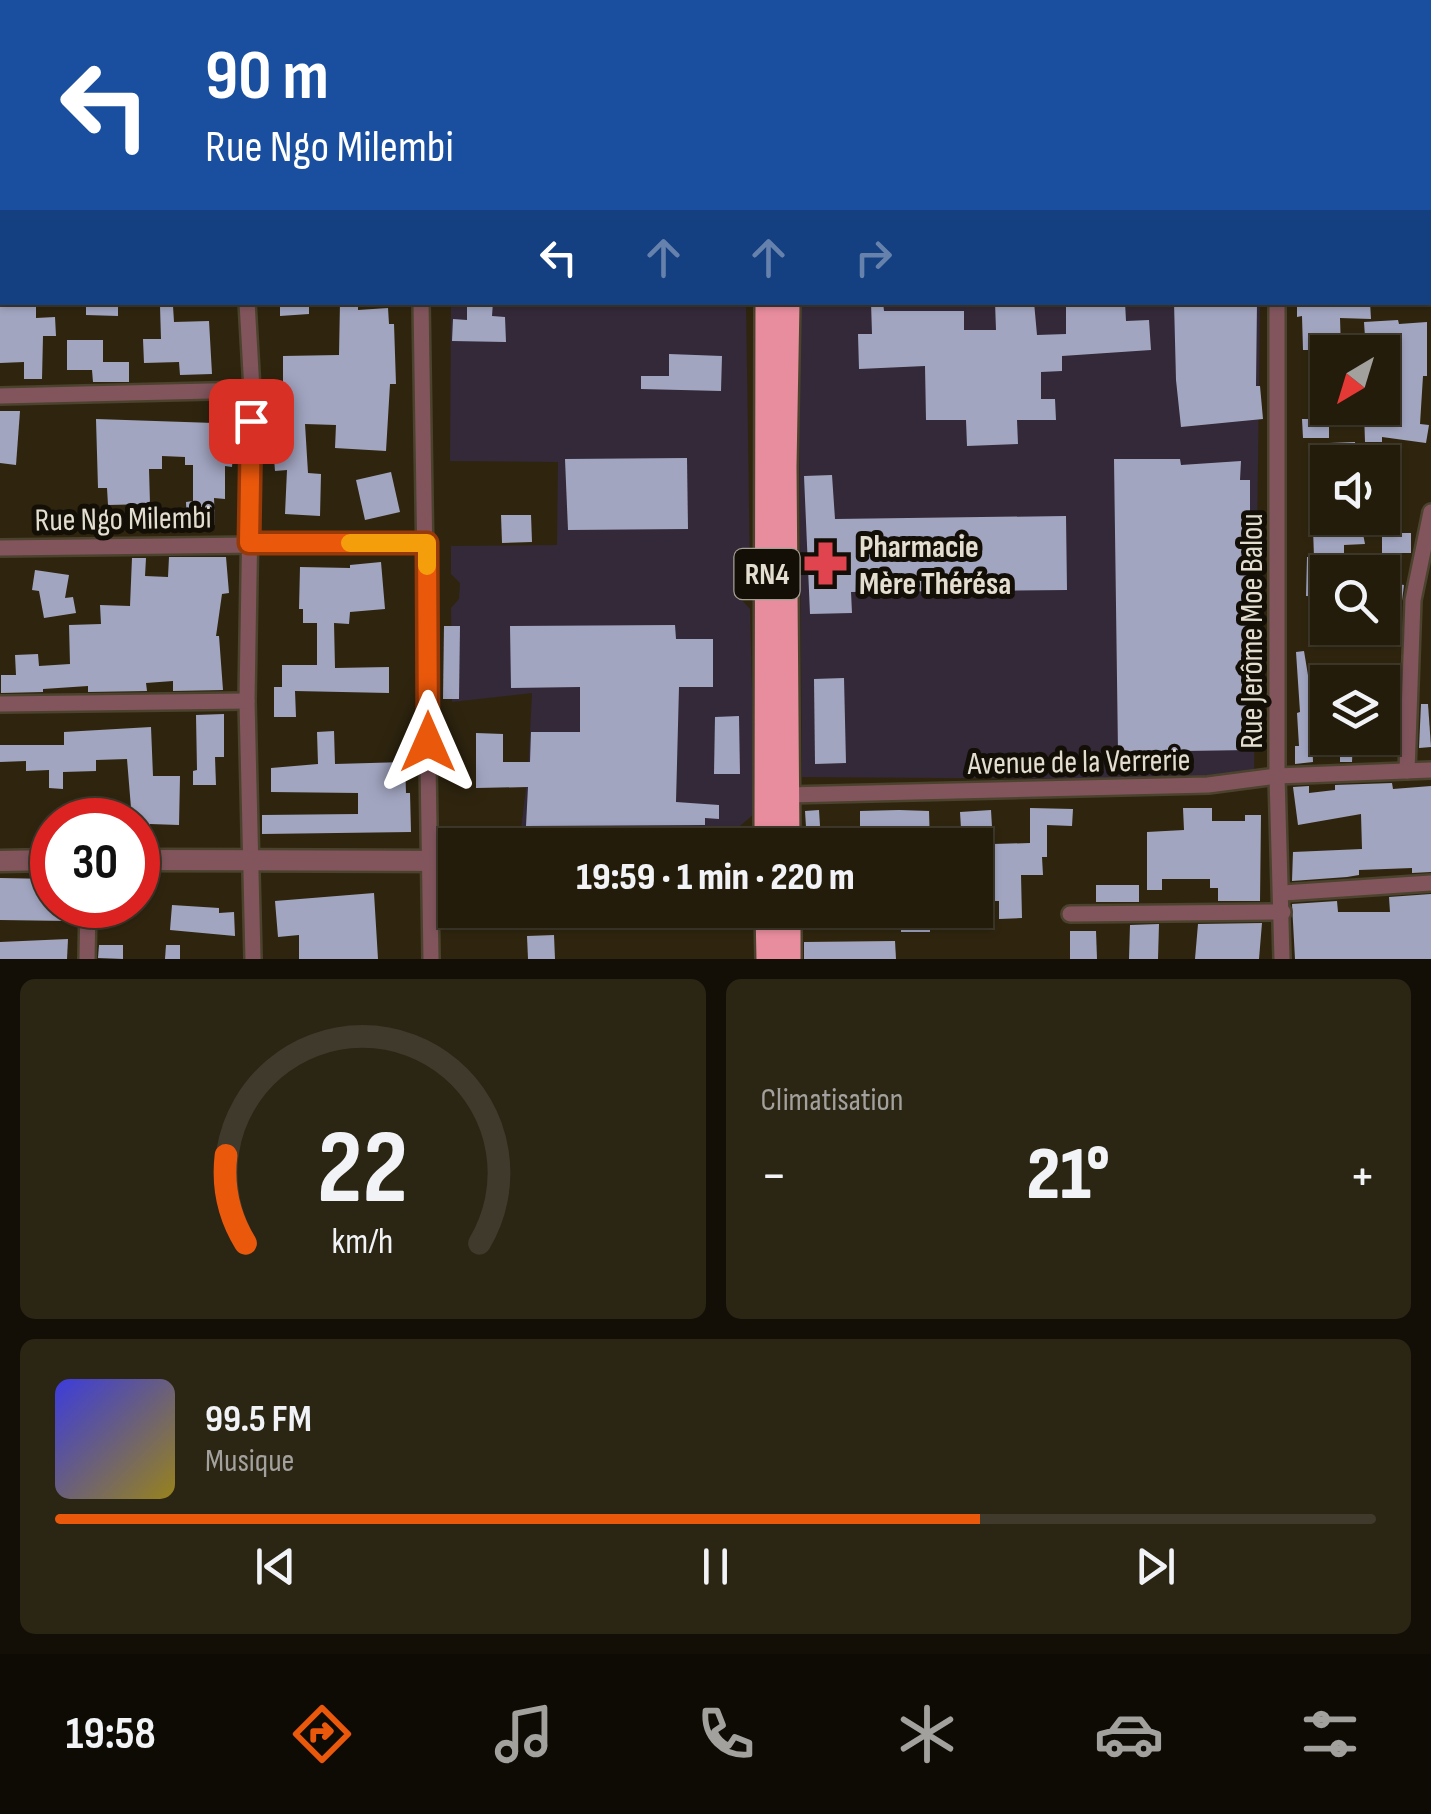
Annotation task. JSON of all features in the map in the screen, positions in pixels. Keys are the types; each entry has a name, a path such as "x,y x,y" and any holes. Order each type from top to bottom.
{"highway":[{"name":"RN4","path":"768,305 768,828"},
{"name":"RN4","path":"787,305 787,828"},
{"path":"769,928 770,959"},
{"path":"788,928 788,959"}],"street":[{"path":"247,305 252,390 247,700 253,959"},
{"path":"421,305 430,959"},
{"name":"Rue Jerôme Moe Balou","path":"1277,305 1277,776 1282,959"},
{"path":"0,396 252,390"},
{"path":"1408,771 1413,600 1431,512"},
{"name":"Rue Ngo Milembi","path":"0,548 427,543"},
{"path":"0,704 247,700"},
{"name":"Avenue de la Verrerie","path":"787,796 1208,786 1277,776 1431,770"},
{"path":"0,861 30,860"},
{"path":"160,860 438,861"},
{"path":"1283,893 1431,883"},
{"path":"1070,914 1283,912"},
{"path":"87,959 88,928"}],"shaded area":[{"path":"451,305 746,305 750,574 740,584 739,597 750,609 755,813 738,828 521,828 532,693 452,702 451,608 459,599 460,583 451,574 451,546 557,545 558,462 450,461"},
{"path":"798,305 1260,305 1254,780 802,777"}],"building":[{"path":"36,305 36,318 55,317 56,336 43,336 42,379 24,379 24,362 0,363 0,307"},
{"path":"86,305 118,305 118,316 86,315"},
{"path":"280,305 309,305 309,314 280,316"},
{"path":"340,305 358,305 358,310 388,308 389,324 394,324 396,384 390,384 386,451 335,448 336,425 305,424 308,473 321,474 320,516 285,514 287,470 275,471 274,458 270,458 269,429 283,429 283,356 339,355"},
{"path":"467,305 493,305 492,316 505,317 506,342 452,341 453,319 467,320"},
{"path":"871,305 883,305 884,311 964,311 964,330 996,330 995,305 1034,305 1037,335 1066,334 1066,305 1125,305 1126,321 1149,320 1151,350 1062,356 1062,371 1041,372 1041,399 1055,399 1056,420 1017,420 1018,444 967,446 966,420 926,420 925,366 859,369 858,334 872,334"},
{"path":"1174,305 1257,305 1256,386 1260,386 1263,419 1181,427"},
{"path":"1297,305 1370,305 1371,319 1340,318 1341,335 1310,335 1310,380 1309,350 1303,350 1302,316 1297,317"},
{"path":"160,306 173,306 174,322 209,321 212,374 180,375 179,362 144,363 143,339 161,339"},
{"path":"1364,322 1427,322 1427,376 1423,376 1420,424 1429,425 1426,443 1382,437 1382,442 1365,442 1364,425 1400,425 1400,335 1365,335"},
{"path":"67,340 103,340 103,362 129,362 129,382 93,382 92,370 67,370"},
{"path":"669,354 722,356 721,391 641,389 641,376 669,376"},
{"path":"1308,408 1310,425 1329,425 1329,438 1303,438 1302,419 1309,419"},
{"path":"0,411 20,411 16,465 0,463"},
{"path":"96,419 214,423 213,452 233,454 232,467 225,466 225,499 214,498 215,525 187,526 186,502 193,501 193,465 185,465 185,457 162,456 162,469 149,469 150,504 108,505 107,488 98,488"},
{"path":"1355,442 1355,445 1329,445"},
{"path":"687,458 688,529 568,530 565,459"},
{"path":"1114,459 1180,459 1181,465 1241,461 1240,480 1250,480 1250,750 1118,752"},
{"path":"391,472 400,512 365,520 356,480"},
{"path":"832,475 835,519 1066,516 1067,590 851,592 852,613 810,614 804,476"},
{"path":"501,515 531,515 532,542 502,543"},
{"path":"1411,533 1411,553 1382,555 1382,535"},
{"path":"1313,535 1363,535 1365,544 1344,545 1344,555 1314,555"},
{"path":"169,557 226,557 229,593 222,594 216,636 223,690 173,691 173,681 146,683 147,691 88,692 88,686 1,693 1,675 16,675 15,655 38,654 39,666 70,664 69,625 101,624 100,605 130,606 132,558 146,558 145,576 168,577"},
{"path":"1310,557 1310,596 1306,596"},
{"path":"381,562 385,609 350,612 349,624 334,623 335,668 389,667 389,693 295,691 296,717 274,717 274,687 282,687 282,665 317,665 317,623 303,623 303,609 299,609 300,567 350,568"},
{"path":"35,570 69,575 65,598 73,597 76,613 44,618 39,591 32,590"},
{"path":"675,625 676,639 713,639 713,687 679,687 676,802 719,805 719,819 705,818 705,825 526,826 528,787 476,788 476,733 503,734 503,762 530,762 531,732 580,732 580,687 511,688 510,626"},
{"path":"444,626 460,626 459,699 443,699"},
{"path":"1304,651 1310,688 1313,762 1295,764 1300,712 1296,652"},
{"path":"844,678 846,763 815,764 814,679"},
{"path":"1421,704 1428,704 1431,747 1419,748"},
{"path":"224,714 224,757 215,757 216,785 193,785 193,771 197,770 196,715"},
{"path":"739,716 740,774 714,774 715,717"},
{"path":"151,727 153,776 180,776 179,825 160,824 160,798 130,798 127,759 96,760 96,771 63,772 63,789 49,788 49,770 26,771 26,761 0,762 0,745 64,745 64,732"},
{"path":"334,731 335,764 405,762 411,832 262,834 262,815 358,814 358,793 271,792 271,768 318,764 317,732"},
{"path":"1352,755 1352,762 1340,762 1340,757 1336,757"},
{"path":"1392,783 1393,789 1431,786 1431,872 1412,873 1412,868 1359,870 1359,875 1347,877 1292,881 1293,852 1362,849 1361,814 1298,825 1293,787 1309,786 1309,793 1335,790 1335,785"},
{"path":"1030,808 1073,809 1072,826 1047,825 1043,875 1021,875 1022,918 999,919 999,901 993,901 993,844 1030,843"},
{"path":"1183,808 1212,808 1212,821 1245,821 1245,815 1261,815 1260,901 1218,901 1218,888 1210,888 1210,879 1162,879 1162,890 1147,890 1147,832 1184,830"},
{"path":"819,810 820,828 806,828 805,811"},
{"path":"991,810 992,828 961,828 960,812"},
{"path":"860,811 929,811 930,828 860,828"},
{"path":"0,878 30,879 30,920 0,920"},
{"path":"1096,885 1139,885 1139,902 1096,902"},
{"path":"374,893 378,959 299,959 299,935 278,937 275,901"},
{"path":"1431,894 1431,959 1295,959 1292,904 1337,901 1338,912 1390,912 1389,897"},
{"path":"172,905 234,912 235,936 170,930"},
{"path":"1262,923 1259,959 1195,959 1198,924"},
{"path":"1159,924 1158,959 1129,959 1130,925"},
{"path":"901,928 930,928 930,932 901,932"},
{"path":"1070,931 1096,931 1097,959 1070,959"},
{"path":"554,935 555,959 528,959 527,936"},
{"path":"68,939 67,959 0,959 0,942"},
{"path":"895,941 896,959 804,959 804,942"},
{"path":"99,945 123,945 123,959 98,958"},
{"path":"166,945 180,945 180,959 165,959"}],"slow traffic":[{"path":"350,543 427,543 427,566"}],"place":[{"name":"Pharmacie Mère Thérésa","path":"826,564"}],"route":[{"path":"251,421 249,543 427,543 428,742"}]}
